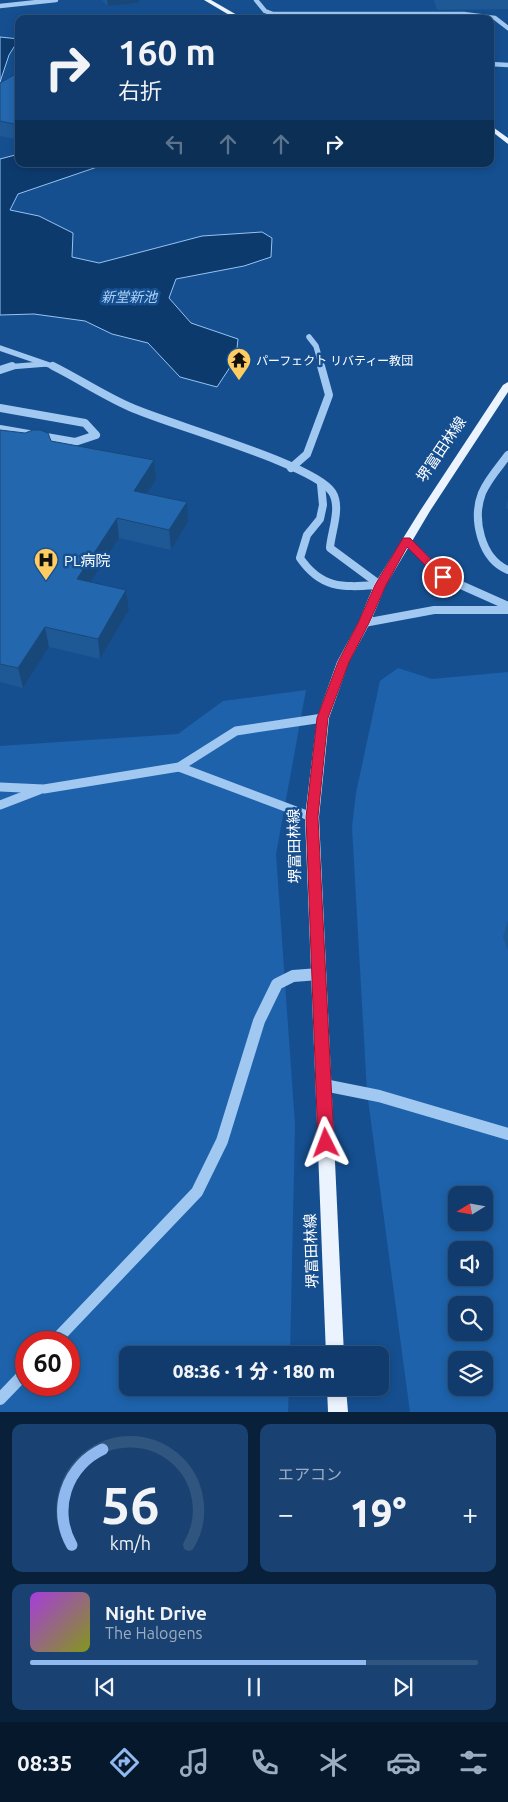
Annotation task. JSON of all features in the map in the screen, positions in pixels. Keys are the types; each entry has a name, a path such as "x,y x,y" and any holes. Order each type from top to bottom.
{"main road":[{"path":"207,0 234,15"},
{"path":"494,130 508,142"},
{"name":"堺富田林線","path":"335,1346 312,817 323,718 343,662 364,623 380,585 406,541 508,385"},
{"path":"337,1396 338,1412"}],"lane":[{"path":"0,6 56,0"},
{"path":"256,0 265,11 273,14 472,15"},
{"path":"494,18 508,28"},
{"path":"494,64 508,64"},
{"path":"292,468 307,454 329,394 316,346 309,337"},
{"path":"0,348 22,353 55,365 132,407 314,478 331,490 335,500 335,516 330,534 330,548 338,556 380,585"},
{"path":"0,370 7,366 21,364 55,365"},
{"path":"0,408 85,423 96,435 75,442 0,429"},
{"path":"508,455 482,494 480,520 483,545 491,560 503,570 508,570"},
{"path":"321,484 324,504 320,519 307,535 300,558 308,572 337,587 380,585"},
{"path":"406,541 443,577 508,606"},
{"path":"364,623 434,610 508,610"},
{"path":"0,805 44,789 179,767 236,731 323,718"},
{"path":"179,767 312,817"},
{"path":"0,787 44,789"},
{"path":"64,1331 197,1192 222,1140 259,1021 277,984 293,976 319,974"},
{"path":"324,1085 379,1096 508,1134"},
{"path":"0,1399 15,1383"}],"shaded area":[{"path":"398,668 432,679 508,672 508,1412 410,1412 367,1092 352,827 356,793 380,681"},
{"path":"306,690 276,854 295,1125 290,1346 119,1346 119,1396 289,1396 288,1412 0,1412 0,746 178,734 223,701"}],"water":[{"path":"0,37 15,39 15,45 9,55 0,82"},
{"name":"新堂新池","path":"15,155 15,167 97,167 18,194 10,210 39,216 73,233 72,257 99,263 202,236 262,232 272,238 271,257 244,266 176,279 169,298 191,323 238,339 236,358 217,387 180,377 148,343 112,334 85,321 34,314 0,315 0,159"}],"building":[{"path":"15,74 15,124 0,121 0,83"},
{"name":"PL病院","path":"0,430 25,433 40,430 48,433 51,441 154,460 134,491 187,502 169,530 117,518 77,579 126,590 98,639 45,627 18,668 0,664"}],"place":[{"name":"パーフェクト リバティー教団","path":"239,381"},
{"name":"PL病院","path":"46,581"}],"route":[{"path":"326,1143 312,817 323,718 343,662 364,623 380,585 406,541 443,577"}]}
